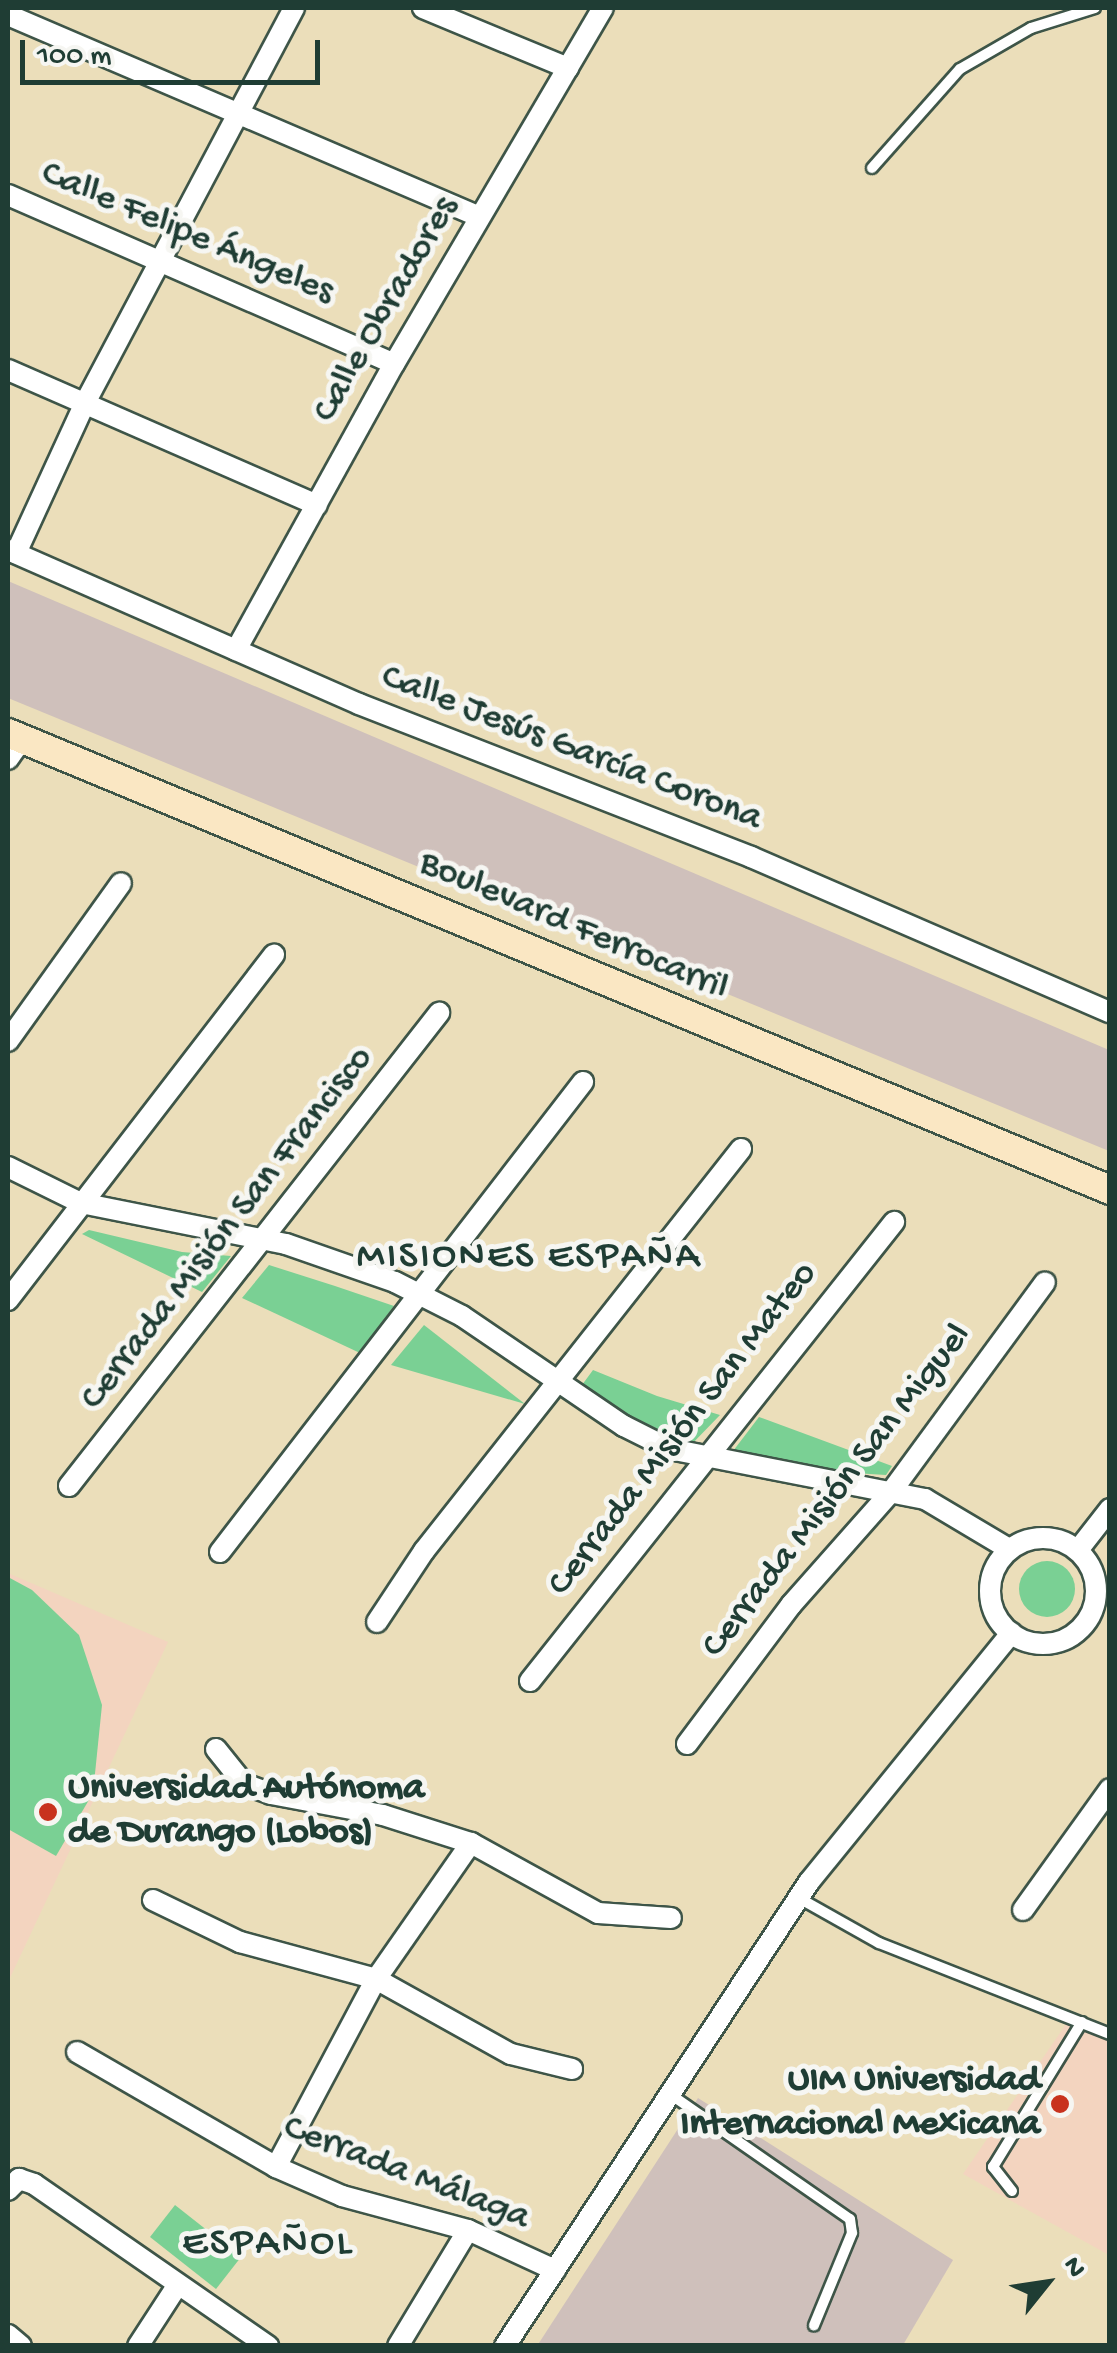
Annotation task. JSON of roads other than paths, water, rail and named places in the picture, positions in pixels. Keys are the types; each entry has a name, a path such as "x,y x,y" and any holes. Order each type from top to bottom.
{"main road":[{"name":"Boulevard Ferrocarril","path":"12,744 1110,1190"}],"street":[{"path":"12,552 86,401 165,261 294,8"},
{"path":"424,8 568,68"},
{"name":"Calle Obradores","path":"236,650 394,364 604,8"},
{"path":"8,15 237,117 480,217"},
{"name":"Calle Felipe Ángeles","path":"8,195 394,364"},
{"path":"8,370 316,505"},
{"name":"Calle Jesús García Corona","path":"12,552 236,650 751,857 1110,1012"},
{"path":"8,1041 121,883"},
{"path":"8,1300 274,956"},
{"name":"Cerrada Misión San Francisco","path":"69,1486 439,1013"},
{"path":"220,1552 583,1082"},
{"path":"377,1622 424,1551 741,1149"},
{"path":"8,1167 81,1204 264,1240 422,1292 624,1426 706,1461 890,1492 948,1509 1009,1548"},
{"name":"Cerrada Misión San Mateo","path":"530,1682 894,1222"},
{"name":"Cerrada Misión San Miguel","path":"686,1744 791,1606 890,1492 1045,1282"},
{"path":"1078,1550 1110,1510"},
{"path":"1044,1536 1078,1550 1103,1599 1086,1624 1060,1642 1041,1645 1010,1633 990,1601 996,1564 1009,1548 1044,1536"},
{"path":"506,2346 804,1890 1010,1633"},
{"path":"216,1750 244,1784 271,1794 384,1815 470,1842 598,1913 671,1918"},
{"path":"1023,1910 1110,1789"},
{"path":"276,2167 376,1979 470,1842"},
{"path":"153,1900 240,1942 376,1979 511,2054 572,2069"},
{"name":"Cerrada Málaga","path":"77,2052 276,2167 342,2196 468,2230 555,2270"},
{"path":"8,2190 19,2180 34,2184 268,2346"},
{"path":"398,2346 468,2230"},
{"path":"138,2346 177,2286"},
{"path":"8,2335 21,2346"}],"lane":[{"path":"872,168 960,70 1031,28 1095,8"},
{"path":"804,1890 912,1957 1110,2034"},
{"path":"1012,2191 993,2167 1082,2022"},
{"path":"670,2094 850,2219 852,2233 814,2325"}],"place":[{"name":"Universidad Autónoma de Durango (Lobos)","path":"48,1812"},
{"name":"UIM Universidad Internacional Mexicana","path":"1060,2104"}],"district":[{"name":"MISIONES ESPAÑA","path":"529,1258"},
{"name":"ESPAÑOL","path":"268,2245"}]}
